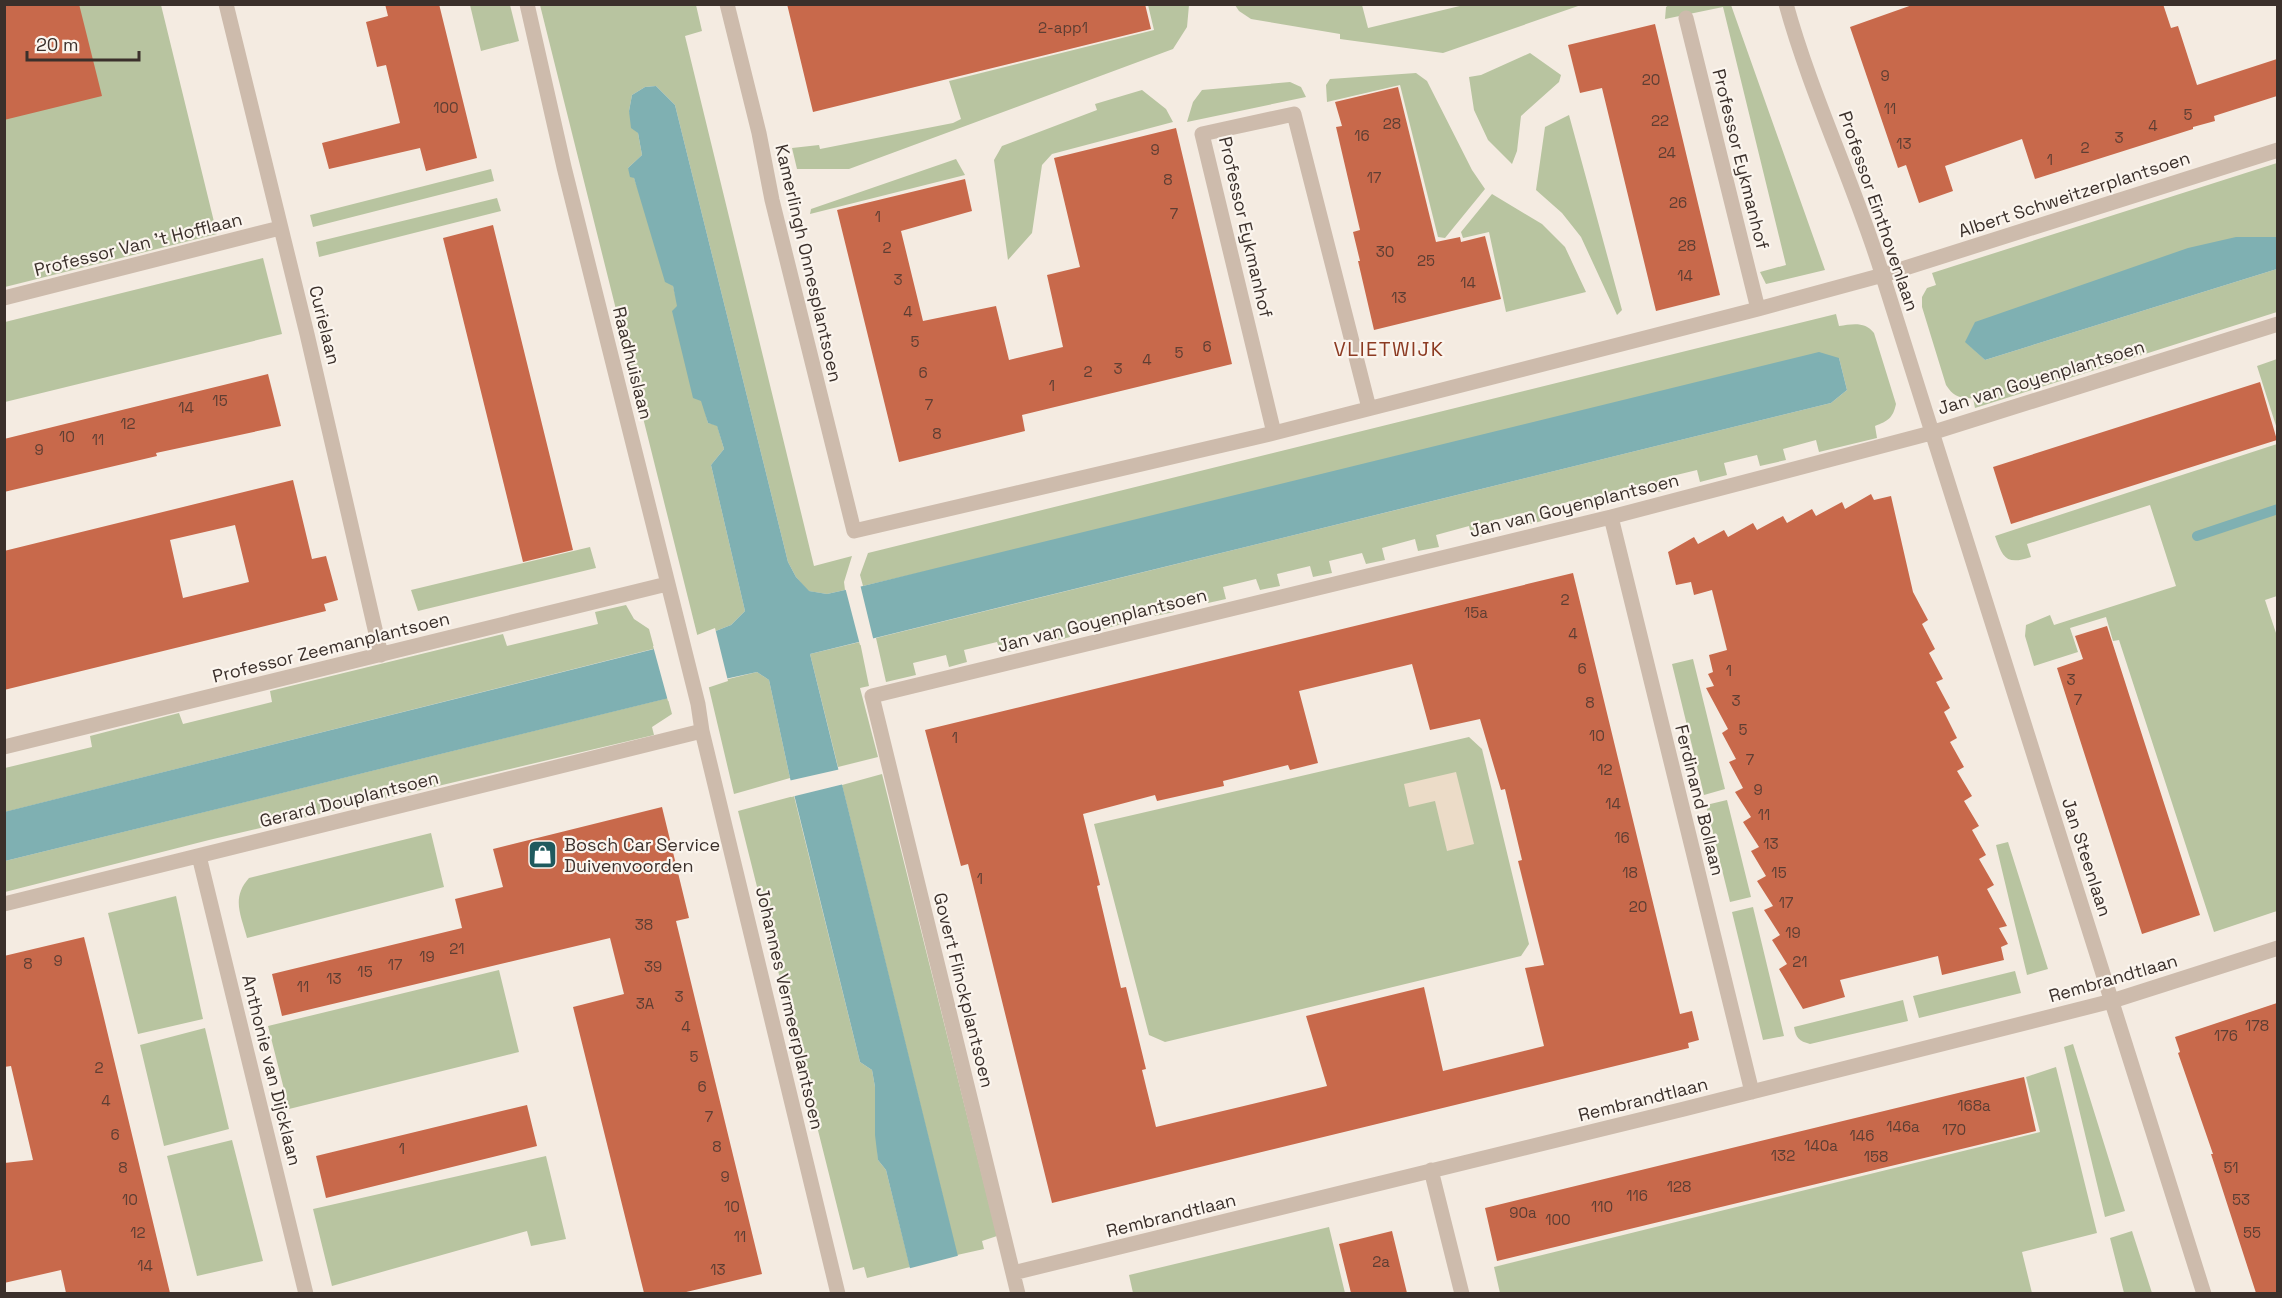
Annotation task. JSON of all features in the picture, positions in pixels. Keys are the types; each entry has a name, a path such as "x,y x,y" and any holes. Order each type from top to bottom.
{"street":[{"name":"Curielaan","path":"226,4 342,479 381,655"},
{"name":"Raadhuislaan","path":"527,4 564,166 698,704 702,731"},
{"name":"Kamerlingh Onnesplantsoen","path":"727,4 759,133 772,200 855,531 1274,433"},
{"name":"Professor Einthovenlaan","path":"1786,4 1883,275 1931,433"},
{"name":"Professor Eykmanhof","path":"1686,18 1758,309"},
{"name":"Professor Eykmanhof","path":"1274,433 1202,134 1294,114 1369,408"},
{"name":"Albert Schweitzerplantsoen","path":"1883,275 2277,150"},
{"name":"Professor Van 't Hofflaan","path":"4,298 280,228"},
{"path":"1274,433 1883,275"},
{"name":"Jan van Goyenplantsoen","path":"872,696 1211,612 1611,517 1931,433 2277,324"},
{"name":"Jan Steenlaan","path":"1931,433 2204,1293"},
{"name":"Ferdinand Bollaan","path":"1611,517 1752,1092"},
{"name":"Professor Zeemanplantsoen","path":"4,747 667,584"},
{"name":"Govert Flinckplantsoen","path":"872,696 1018,1293"},
{"name":"Gerard Douplantsoen","path":"4,904 702,731"},
{"name":"Johannes Vermeerplantsoen","path":"702,731 838,1293"},
{"name":"Anthonie van Dijcklaan","path":"199,856 306,1293"},
{"name":"Rembrandtlaan","path":"1013,1273 1752,1092 2112,1001 2277,948"},
{"path":"1431,1170 1462,1293"}],"green space":[{"path":"4,5 161,5 217,234 5,287"},
{"path":"470,5 510,5 519,41 481,51"},
{"path":"540,5 696,5 702,31 685,36 814,566 852,556 844,582 845,590 827,594 808,591 796,577 788,562 675,105 656,86 645,87 632,95 629,111 638,133 642,155 628,168 634,178 673,286 708,423 717,425 724,449 711,465 745,611 731,625 698,638"},
{"path":"1148,5 1189,5 1187,27 1173,49 849,169 797,169 792,148 819,145 820,149 953,123 961,119 949,81 1154,30"},
{"path":"1235,5 1362,5 1368,28 1464,5 1581,5 1443,53 1340,39 1340,34 1251,19 1239,11"},
{"path":"1669,5 1731,5 1825,270 1766,284 1760,272 1786,265 1723,7 1665,19 1666,7"},
{"path":"1530,53 1561,75 1559,82 1521,116 1517,151 1512,164 1488,140 1474,110 1469,77 1481,75"},
{"path":"1416,73 1427,81 1472,170 1485,189 1445,238 1438,237 1400,85 1327,102 1326,85 1330,79"},
{"path":"1290,82 1301,87 1306,97 1187,122 1193,102 1202,90"},
{"path":"1142,90 1166,109 1173,122 1052,154 1042,165 1032,233 1008,260 994,160 1002,146 1097,110 1095,104"},
{"path":"1569,115 1622,310 1617,315 1581,237 1562,213 1536,190 1545,127"},
{"path":"956,159 965,175 810,214 811,209"},
{"path":"2277,163 2277,237 1966,342 1985,360 2277,269 2277,312 1975,408 1973,398 1957,396 1946,385 1922,307 1922,297 1927,288 1936,285 1932,273"},
{"path":"491,169 494,181 313,227 310,215"},
{"path":"1492,194 1542,224 1565,247 1586,292 1506,312 1489,232 1463,238 1461,232"},
{"path":"497,198 501,211 319,257 316,242"},
{"path":"263,258 282,334 5,402 5,322"},
{"path":"1836,314 1839,326 1862,325 1874,333 1896,404 1889,418 1875,426 1877,438 1819,452 1816,440 1783,449 1786,460 1760,466 1757,455 1724,463 1727,475 1700,482 1697,470 1664,478 1667,490 1640,496 1636,485 1604,494 1606,505 1583,510 1579,499 1546,508 1549,519 1527,525 1523,513 1491,521 1493,534 1472,538 1469,526 1436,535 1439,547 1418,551 1415,539 1382,548 1385,560 1366,564 1362,553 1329,561 1332,573 1313,577 1310,566 1277,574 1280,586 1260,590 1256,579 1223,587 1226,599 1208,603 1204,591 1171,600 1174,612 1155,616 1152,604 1119,612 1122,624 1104,629 1101,617 1067,626 1070,637 1051,642 1048,630 1014,638 1018,650 1001,653 997,642 964,650 967,662 949,667 946,655 913,663 916,675 886,682 876,638 1831,403 1847,390 1839,358 863,586 860,575 868,553"},
{"path":"2278,359 2277,429 2257,366"},
{"path":"2277,444 2277,596 2265,600 2278,639 2277,911 2214,932 2119,640 2113,641 2106,617 2070,628 2078,652 2034,666 2025,636 2026,625 2050,615 2054,625 2176,586 2150,505 2027,544 2031,557 2023,559 2007,558 1995,536"},
{"path":"590,547 596,568 418,611 411,590"},
{"path":"626,605 634,619 649,629 672,714 652,727 654,735 209,840 5,892 5,861 664,699 653,649 5,812 5,768 92,747 90,736 179,713 183,724 272,702 270,691 503,634 507,646 598,624 595,612"},
{"path":"860,642 869,686 860,688 878,757 838,767 810,654"},
{"path":"1693,659 1725,789 1704,795 1672,664"},
{"path":"757,672 769,680 790,778 734,794 708,684"},
{"path":"1469,737 1482,749 1529,944 1521,956 1165,1042 1149,1035 1094,824"},
{"path":"882,774 997,1236 982,1241 984,1249 957,1255 842,785"},
{"path":"794,796 860,1062 872,1070 875,1087 878,1160 886,1170 910,1267 867,1278 864,1267 853,1270 738,811"},
{"path":"1727,800 1751,897 1730,902 1706,805"},
{"path":"431,833 444,887 247,938 240,914 239,900 240,893 249,878"},
{"path":"2008,842 2048,969 2027,975 1996,845"},
{"path":"176,896 203,1019 138,1034 108,913"},
{"path":"1753,907 1784,1036 1763,1040 1732,912"},
{"path":"499,970 519,1052 289,1109 268,1026"},
{"path":"2015,971 2021,993 1919,1018 1913,996"},
{"path":"1903,1000 1908,1021 1810,1044 1803,1042 1795,1031 1794,1027"},
{"path":"205,1028 229,1129 164,1146 140,1045"},
{"path":"2073,1044 2125,1211 2105,1217 2064,1047"},
{"path":"2056,1067 2097,1233 2022,1252 2032,1293 1500,1293 1494,1267 2040,1132 2026,1077"},
{"path":"232,1140 263,1261 197,1276 167,1156"},
{"path":"546,1156 566,1239 531,1246 527,1231 332,1286 313,1209"},
{"path":"1329,1227 1345,1293 1133,1293 1129,1275"},
{"path":"2132,1231 2152,1293 2124,1293 2110,1238"}],"shaded area":[{"path":"1456,772 1474,844 1447,851 1435,801 1409,807 1404,784"}],"water":[{"path":"656,86 675,105 788,562 796,577 809,591 827,594 863,586 1819,352 1839,358 1847,390 1831,403 810,654 967,1293 916,1293 886,1170 878,1160 875,1135 875,1087 872,1070 860,1062 790,778 769,680 757,672 725,679 665,699 5,861 4,812 698,638 731,625 745,611 711,465 724,449 717,426 708,423 701,401 693,398 672,311 677,306 673,286 665,282 634,178 630,177 628,168 642,155 638,133 631,128 629,111 632,95 645,87"},
{"path":"2236,237 2277,237 2277,269 1985,360 1965,342 1975,322 2188,248"}],"pier":[{"path":"860,584 874,642 860,645 845,587"},
{"path":"715,628 728,681 668,701 653,646"},
{"path":"841,769 844,784 791,797 788,781"},
{"path":"961,1255 970,1294 913,1294 907,1269"}],"building":[{"path":"4,4 79,4 102,96 4,120"},
{"path":"385,4 439,4 477,158 426,171 420,148 329,169 322,143 400,123 386,65 377,67 366,22 388,16"},
{"path":"787,4 1145,4 1151,29 813,112"},
{"path":"1915,4 2163,4 2171,28 2178,26 2197,85 2277,59 2277,96 2214,116 2215,121 2193,127 2193,129 2035,179 2022,139 1945,166 1953,191 1919,203 1906,165 1898,168 1850,27"},
{"path":"1655,24 1720,295 1656,311 1602,88 1580,93 1568,45"},
{"path":"1398,87 1436,242 1460,237 1461,242 1485,236 1501,299 1374,330 1353,232 1360,230 1336,127 1342,126 1335,102"},
{"path":"1176,128 1232,364 1022,415 1025,431 899,462 837,210 965,179 972,211 901,231 923,321 996,306 1009,360 1063,347 1047,275 1080,267 1054,158"},
{"path":"493,225 573,550 523,562 443,238"},
{"path":"268,374 281,426 156,453 157,456 4,492 4,439"},
{"path":"2260,382 2277,440 2011,524 1993,467"},
{"path":"293,480 312,559 326,556 338,600 324,604 326,611 4,690 4,551","holes":["235,525 249,582 183,598 170,540"]},
{"path":"1871,494 1874,500 1891,496 1913,592 1928,620 1922,624 1935,649 1929,653 1943,679 1936,682 1950,708 1944,712 1957,738 1950,742 1964,767 1957,771 1972,796 1964,801 1979,826 1972,830 1986,855 1979,859 1994,885 1987,889 2007,926 1999,928 2008,944 2001,947 2004,960 1942,975 1938,956 1840,980 1845,997 1803,1009 1779,969 1787,964 1772,940 1780,935 1764,910 1773,906 1757,881 1766,876 1751,851 1759,847 1743,822 1751,817 1735,792 1743,788 1729,762 1736,759 1722,733 1728,729 1706,688 1714,686 1708,674 1713,672 1709,655 1727,650 1712,590 1694,595 1691,582 1676,585 1668,552 1694,537 1698,544 1724,530 1728,537 1753,523 1757,530 1783,516 1787,523 1812,509 1816,516 1842,502 1845,509"},
{"path":"1573,573 1680,1014 1692,1011 1699,1040 1688,1043 1689,1048 1052,1203 968,864 961,866 925,730","holes":["1412,664 1430,730 1480,719 1501,790 1505,789 1522,860 1518,861 1544,965 1525,968 1544,1046 1443,1071 1424,987 1306,1016 1327,1086 1156,1127 1142,1070 1146,1069 1126,987 1121,988 1083,814 1155,795 1157,801 1224,786 1223,781 1288,765 1290,770 1318,763 1299,691"]},
{"path":"2107,626 2200,915 2142,934 2057,668 2083,659 2075,636"},
{"path":"662,807 689,918 676,921 762,1274 682,1293 644,1293 573,1007 624,994 610,938 282,1016 272,974 462,928 455,899 503,887 493,849"},
{"path":"84,937 170,1293 66,1293 61,1270 4,1283 4,1163 33,1160 11,1066 4,1067 4,956"},
{"path":"2277,1003 2277,1293 2256,1293 2211,1154 2213,1154 2178,1053 2180,1052 2175,1037"},
{"path":"2024,1077 2036,1131 1497,1261 1485,1208"},
{"path":"527,1105 537,1146 326,1198 316,1156"},
{"path":"1392,1231 1407,1293 1351,1293 1339,1244"}],"waterway":[{"path":"2197,536 2278,509"}],"place":[{"name":"Bosch Car Service Duivenvoorden","path":"543,854"}],"district":[{"name":"VLIETWIJK","path":"1389,349"}]}
